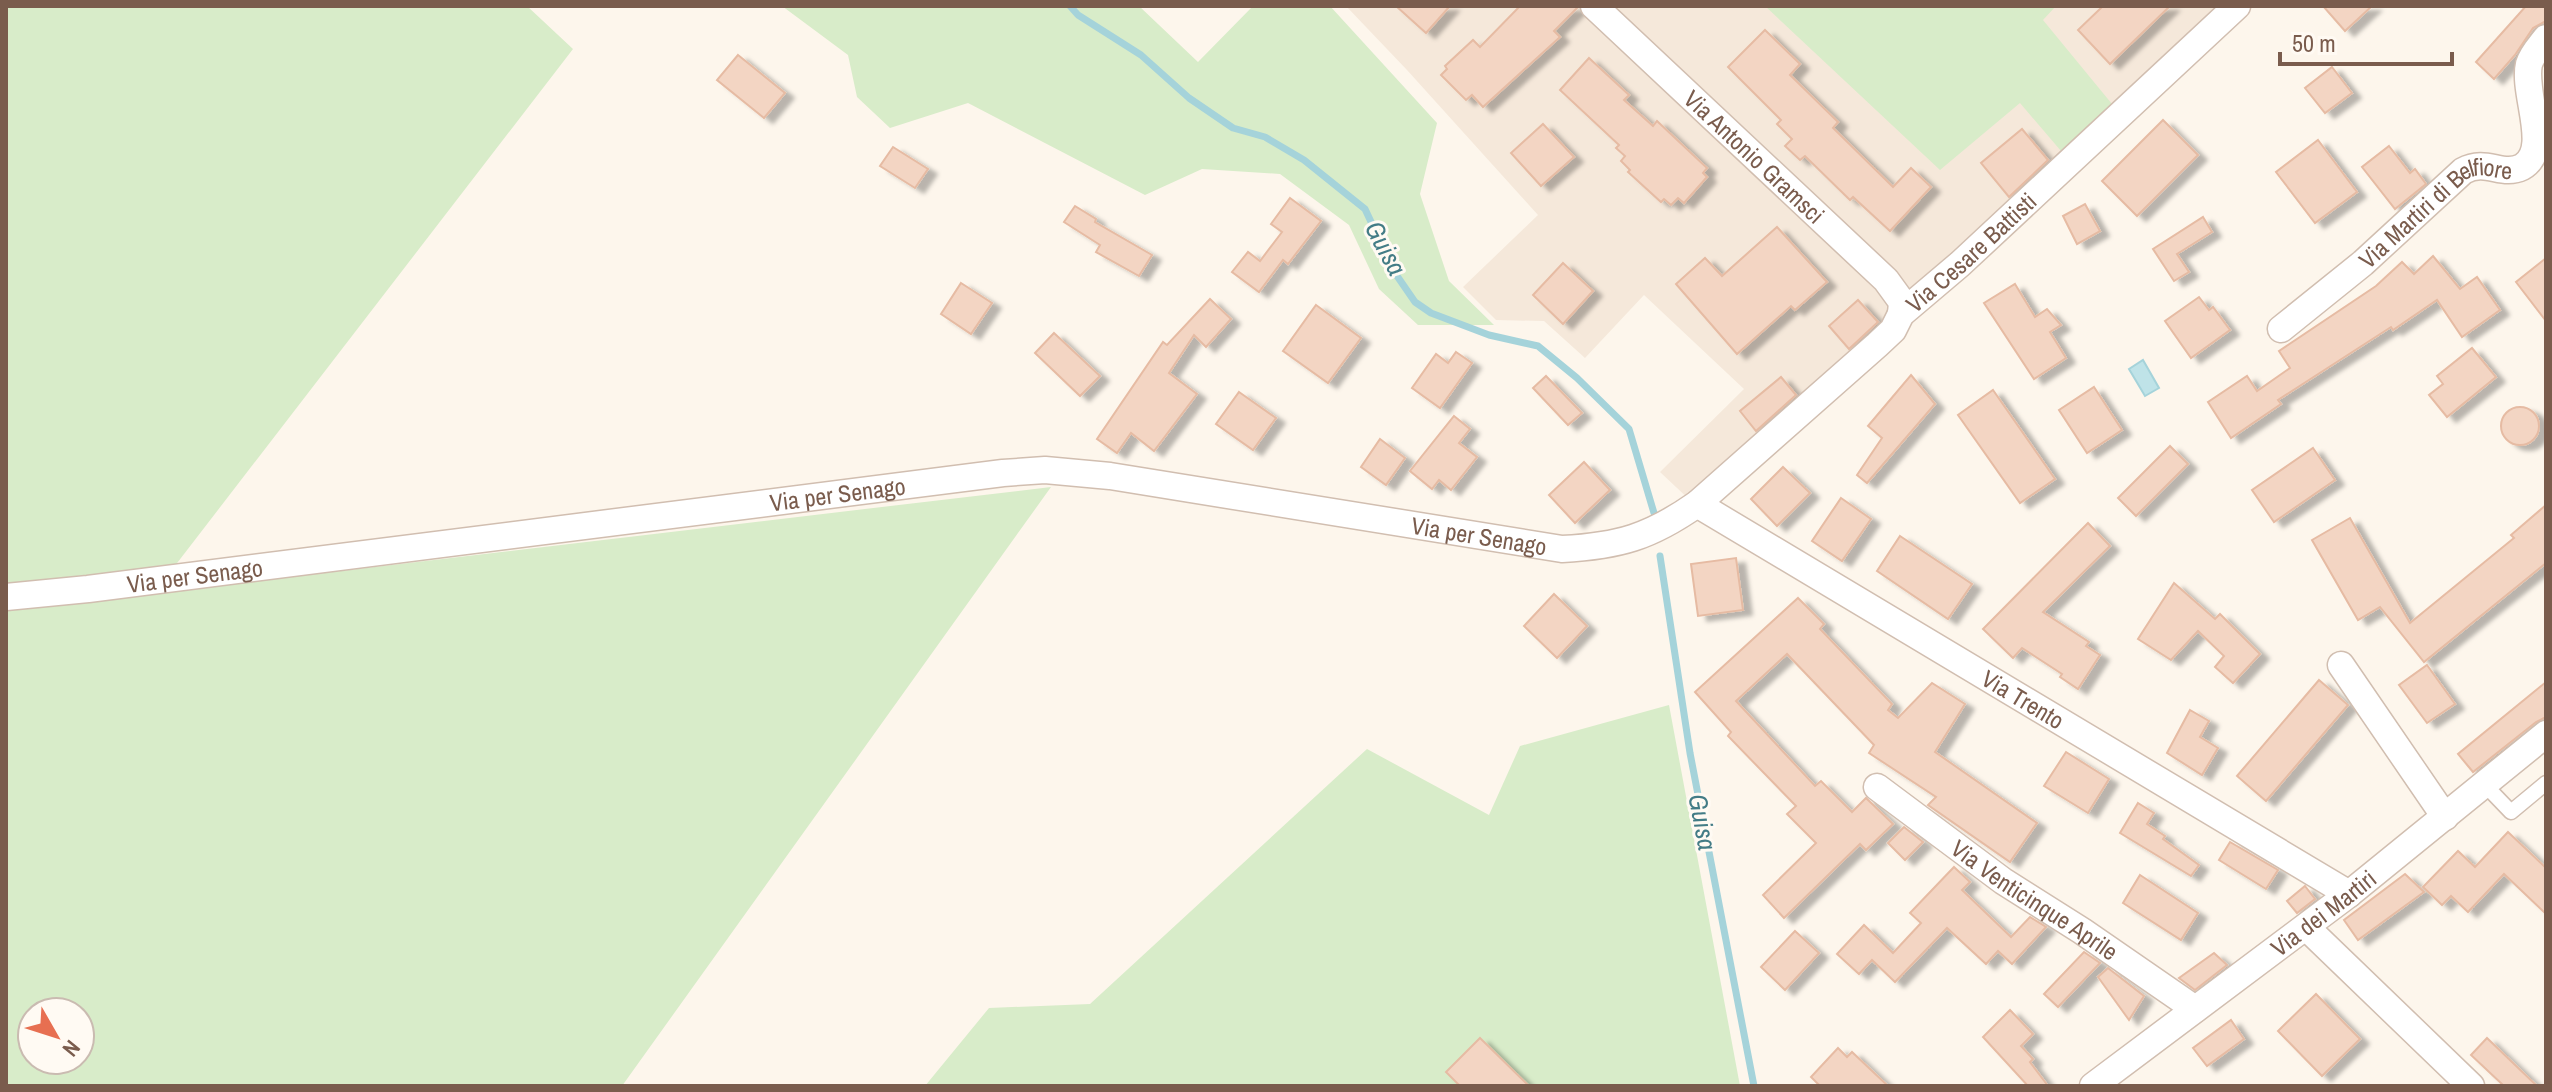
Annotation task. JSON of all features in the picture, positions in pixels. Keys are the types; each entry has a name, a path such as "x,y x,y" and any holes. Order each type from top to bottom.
{"street":[{"name":"Via Antonio Gramsci","path":"1594,6 1886,280 1902,302 1901,314"},
{"name":"Via Cesare Battisti","path":"1666,526 1697,504 1893,330 1901,314 1960,264 2237,6"},
{"name":"Via Martiri di Belfiore","path":"2281,329 2363,263 2463,171 2474,165 2506,170 2523,167 2536,155 2540,138 2528,83 2529,66 2532,56 2546,38"},
{"name":"Via per Senago","path":"6,597 1045,470 1154,482 1562,549 1599,547 1636,538 1666,526"},
{"name":"Via Trento","path":"1697,504 2349,894"},
{"path":"2341,665 2445,817"},
{"name":"Via dei Martiri","path":"2093,1086 2349,894 2546,734"},
{"name":"Via Venticinque Aprile","path":"1877,787 2003,881 2195,1009"},
{"path":"2306,927 2471,1086"}],"lane":[{"path":"2485,785 2511,812 2546,783"}],"shaded area":[{"path":"1346,6 2231,6 1693,503 1660,472 1744,389 1644,295 1585,358 1544,321 1496,320 1463,287 1538,215"}],"green space":[{"path":"6,6 527,6 573,49 154,593 1051,487 622,1086 6,1086"},
{"path":"782,6 1139,6 1198,62 1253,6 1330,6 1437,123 1420,194 1449,281 1494,325 1418,325 1379,289 1349,225 1280,174 1202,169 1145,195 968,103 890,128 857,97 848,55"},
{"path":"1765,6 2056,6 2043,20 2112,104 2061,151 2020,103 1940,170"},
{"path":"1669,705 1740,1086 925,1086 989,1008 1090,1004 1367,749 1489,815 1520,746"}],"water":[{"path":"2143,360 2159,388 2145,396 2129,369"}],"building":[{"path":"1396,6 1450,6 1426,33"},
{"path":"1520,6 1578,7 1554,31 1560,37 1483,107 1472,95 1466,100 1441,75 1447,69 1445,66 1473,40 1480,47"},
{"path":"2103,6 2170,6 2110,64 2078,30"},
{"path":"2323,6 2372,6 2345,31"},
{"path":"2526,6 2546,6 2546,21 2533,28 2494,79 2476,62"},
{"path":"1765,30 1800,64 1790,75 1838,122 1833,128 1893,187 1911,168 1931,187 1890,231 1853,197 1850,200 1805,156 1800,160 1785,146 1792,139 1777,124 1781,120 1728,67"},
{"path":"738,55 785,93 764,118 717,80"},
{"path":"1589,58 1629,95 1624,100 1653,126 1657,121 1707,168 1703,173 1707,177 1684,203 1678,198 1671,205 1664,199 1661,202 1628,172 1630,170 1621,161 1625,156 1616,148 1619,145 1560,90"},
{"path":"2332,67 2352,93 2325,113 2305,88"},
{"path":"2163,120 2198,155 2137,216 2102,181"},
{"path":"1543,124 1574,157 1541,186 1511,153"},
{"path":"2022,129 2048,160 2009,197 1981,163"},
{"path":"2318,140 2357,192 2315,223 2276,172"},
{"path":"2389,146 2410,173 2415,169 2426,184 2395,209 2362,167"},
{"path":"893,147 928,169 915,188 880,166"},
{"path":"1290,198 1321,221 1288,264 1283,260 1259,292 1232,272 1248,252 1260,261 1282,232 1271,224"},
{"path":"2085,204 2100,231 2077,244 2063,216"},
{"path":"1075,206 1096,219 1095,222 1152,255 1139,276 1096,252 1100,245 1064,222"},
{"path":"2203,217 2212,232 2177,254 2189,272 2174,281 2153,249"},
{"path":"1777,227 1827,282 1795,310 1791,306 1737,354 1676,284 1705,258 1722,276"},
{"path":"2433,256 2460,289 2477,277 2500,310 2462,337 2437,300 2278,400 2281,404 2231,438 2208,402 2247,376 2257,391 2290,368 2279,351 2376,286 2402,262 2414,274"},
{"path":"2546,258 2546,321 2516,282"},
{"path":"1563,263 1593,291 1563,324 1533,295"},
{"path":"961,283 992,303 971,334 941,314"},
{"path":"2015,284 2035,317 2047,309 2061,325 2050,332 2066,358 2034,379 1984,303"},
{"path":"2199,297 2209,310 2213,307 2230,330 2191,358 2165,321"},
{"path":"1210,299 1231,319 1206,347 1194,335 1169,373 1197,394 1154,451 1131,433 1117,453 1097,439 1163,342 1167,345"},
{"path":"1858,300 1878,322 1849,349 1829,326"},
{"path":"1316,305 1361,338 1328,383 1283,351"},
{"path":"1054,333 1100,376 1080,396 1035,353"},
{"path":"2472,348 2496,377 2447,417 2429,395 2443,384 2437,376"},
{"path":"1456,352 1472,363 1440,408 1412,388 1436,354 1448,363"},
{"path":"1911,375 1935,404 1867,483 1857,475 1882,438 1868,426"},
{"path":"1546,376 1582,413 1568,425 1533,388"},
{"path":"1781,377 1796,395 1756,431 1740,411"},
{"path":"2094,387 2122,430 2087,453 2059,410"},
{"path":"1993,390 2055,479 2020,503 1958,415"},
{"path":"1239,392 1276,418 1253,450 1216,424"},
{"path":"2520,407 2534,412 2539,426 2534,440 2520,445 2506,440 2501,426 2506,412"},
{"path":"1454,416 1470,429 1459,443 1477,457 1451,490 1439,480 1432,489 1410,471"},
{"path":"1380,439 1405,458 1386,485 1361,467"},
{"path":"2170,446 2188,464 2136,516 2118,498"},
{"path":"2313,448 2335,480 2274,522 2252,490"},
{"path":"1584,462 1610,490 1575,523 1549,495"},
{"path":"1783,467 1810,493 1777,526 1751,499"},
{"path":"1841,498 1871,519 1842,561 1812,541"},
{"path":"2546,505 2546,563 2424,662 2380,607 2358,620 2312,540 2350,518 2410,623 2514,538 2511,535"},
{"path":"2088,523 2110,546 2043,612 2089,642 2086,646 2100,655 2078,689 2060,677 2062,674 2022,648 2013,658 1983,629"},
{"path":"1900,536 1972,584 1948,619 1877,571"},
{"path":"1736,558 1743,610 1698,616 1691,564"},
{"path":"2174,583 2215,619 2220,614 2260,654 2233,683 2215,667 2224,656 2198,631 2171,660 2138,639"},
{"path":"1554,594 1587,626 1557,658 1524,626"},
{"path":"1798,598 1824,624 1820,629 1892,704 1888,710 1898,718 1932,683 1965,704 1935,752 2037,823 2010,862 1928,805 1936,797 1869,753 1874,745 1787,654 1736,701 1815,786 1821,781 1852,812 1866,798 1893,824 1866,850 1860,844 1784,918 1763,895 1816,843 1787,814 1796,806 1728,736 1731,732 1695,692"},
{"path":"2427,665 2455,704 2427,723 2399,685"},
{"path":"2319,680 2348,705 2266,801 2237,776"},
{"path":"2546,682 2546,717 2473,772 2458,754"},
{"path":"2190,710 2209,721 2200,737 2218,748 2202,775 2167,753"},
{"path":"2066,752 2109,779 2088,813 2044,786"},
{"path":"2138,803 2154,813 2147,824 2199,865 2191,876 2120,833"},
{"path":"1904,827 1923,842 1905,860 1888,843"},
{"path":"2508,832 2546,868 2546,914 2504,874 2468,912 2451,896 2442,905 2423,887 2458,851 2475,867"},
{"path":"2230,842 2278,870 2266,889 2219,860"},
{"path":"1954,867 1970,882 1962,890 2011,937 2030,917 2046,927 2012,964 1998,951 1986,964 1947,928 1895,982 1872,960 1859,974 1837,954 1864,925 1893,953 1921,923 1910,913"},
{"path":"2405,874 2424,892 2358,940 2344,920"},
{"path":"2140,875 2198,913 2181,940 2123,903"},
{"path":"2305,886 2315,899 2297,913 2287,901"},
{"path":"1795,931 1819,953 1785,990 1761,967"},
{"path":"2084,952 2100,963 2058,1007 2044,994"},
{"path":"2214,953 2227,965 2195,990 2179,978"},
{"path":"2108,968 2144,996 2129,1020 2098,977"},
{"path":"2316,994 2360,1039 2322,1076 2278,1031"},
{"path":"2010,1010 2033,1034 2021,1046 2033,1059 2030,1062 2048,1086 2028,1086 1983,1037"},
{"path":"2231,1020 2244,1039 2207,1066 2193,1048"},
{"path":"1480,1038 1529,1086 1460,1086 1446,1072"},
{"path":"2487,1038 2537,1086 2504,1086 2471,1055"},
{"path":"1838,1048 1847,1057 1852,1052 1888,1086 1820,1086 1811,1077"}],"waterway":[{"name":"Guisa","path":"1070,6 1078,15 1141,55 1189,98 1233,128 1265,137 1304,160 1365,209 1395,273 1415,302 1431,313 1489,335 1538,346 1577,378 1629,429 1654,513"},
{"name":"Guisa","path":"1660,556 1690,753 1754,1086"}]}
